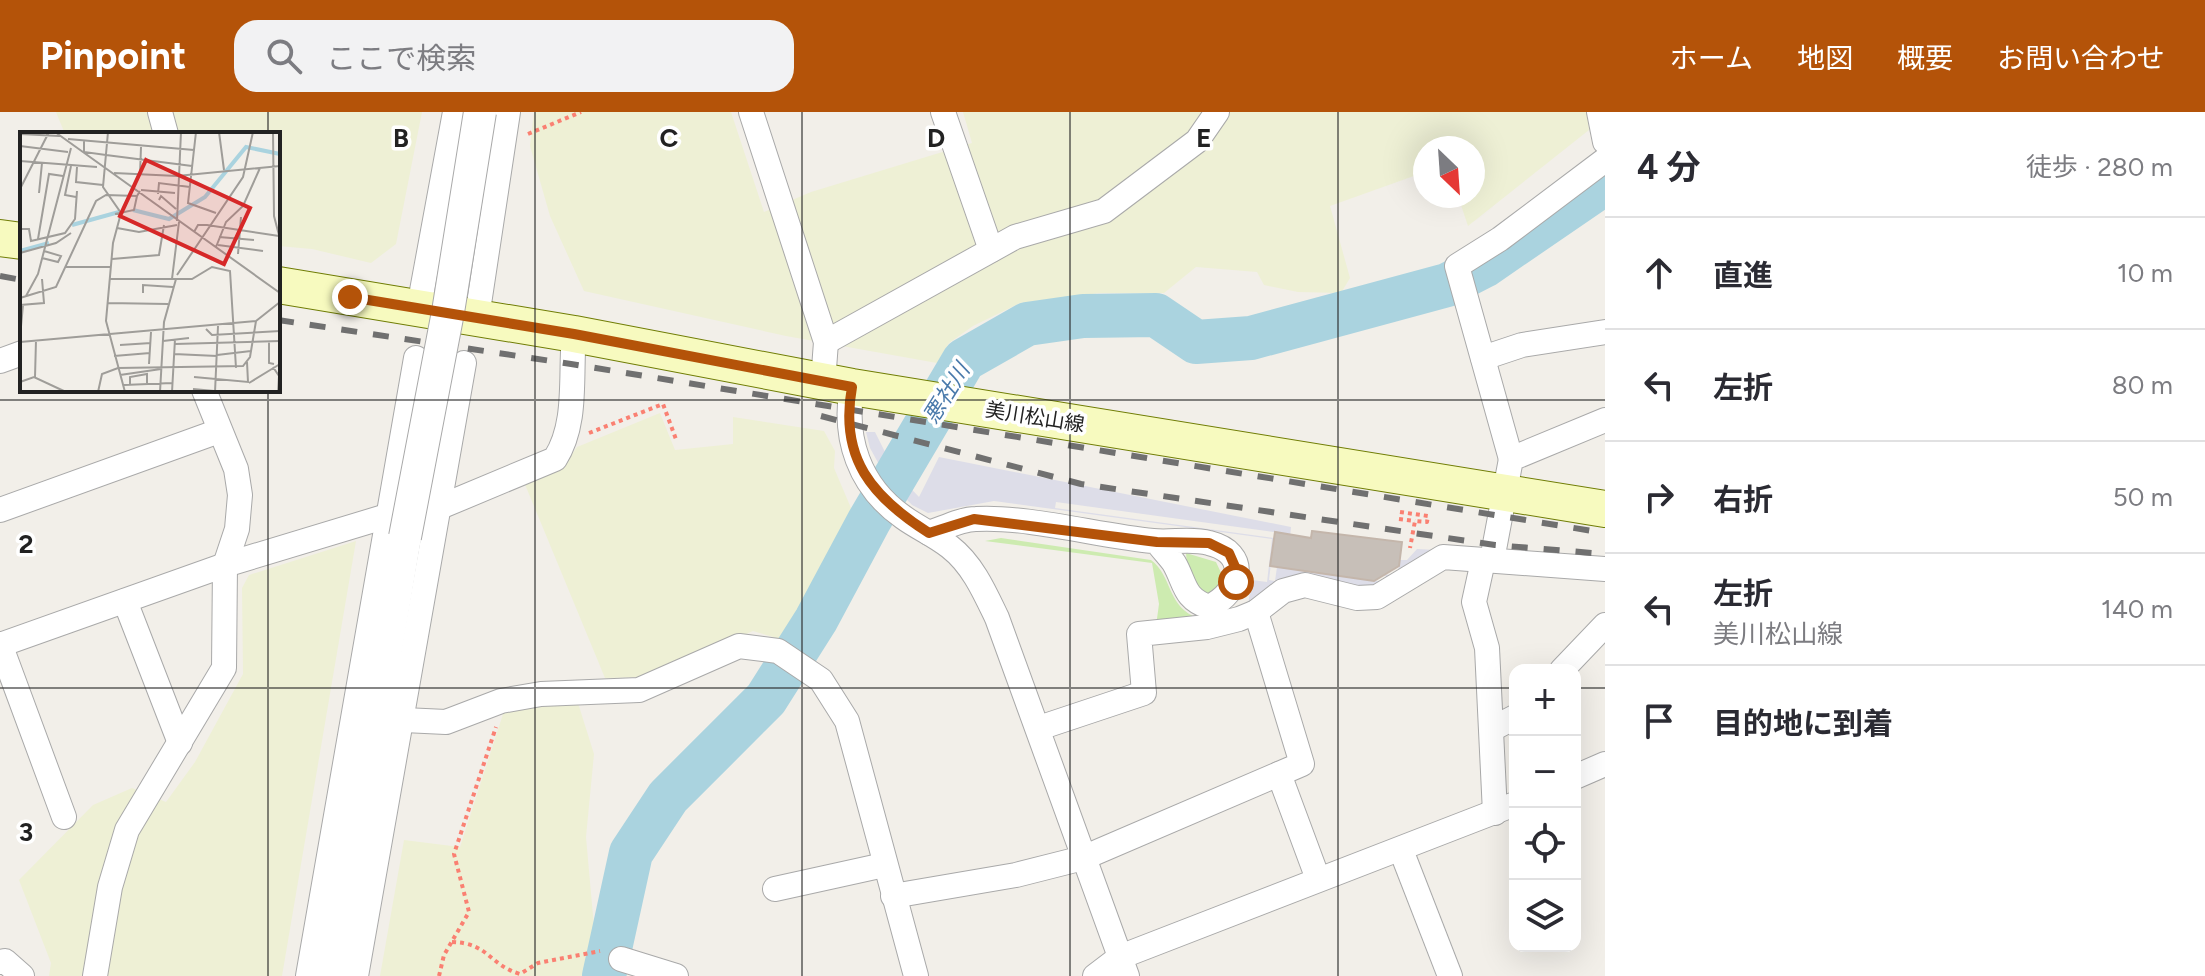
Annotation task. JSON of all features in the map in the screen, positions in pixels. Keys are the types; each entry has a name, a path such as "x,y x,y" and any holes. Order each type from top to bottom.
{"main road":[{"path":"0,238 20,241"},
{"name":"美川松山線","path":"280,285 574,334 838,384 1605,509"}],"street":[{"path":"160,112 165,132"},
{"path":"419,307 455,112"},
{"path":"308,976 396,526 448,312 480,112"},
{"path":"477,317 508,112"},
{"path":"751,112 848,409 850,439 868,481 902,517 951,547 980,582 1039,728 1123,966"},
{"path":"943,112 991,250"},
{"path":"826,342 1015,237 1104,211 1197,141 1217,112"},
{"path":"1599,112 1605,142"},
{"path":"1095,976 1318,879 1505,808 1492,729 1487,648 1474,602 1488,560 1511,459 1457,266 1500,239 1605,160"},
{"path":"1483,358 1522,345 1605,332"},
{"path":"64,817 0,645 225,565 396,526 555,459 565,443 569,426 574,334"},
{"path":"0,361 20,354"},
{"path":"331,976 396,526 405,421 416,358"},
{"path":"356,976 404,720 464,363"},
{"path":"95,976 110,887 127,830 224,668 225,565 237,529 240,495 236,469 205,392"},
{"path":"405,421 419,408 438,408 453,430"},
{"path":"1511,459 1605,420"},
{"path":"0,510 219,431"},
{"path":"929,533 974,519 1157,542"},
{"path":"1039,728 1144,693 1139,634 1207,627 1256,612 1283,591 1305,585 1357,598 1377,597 1443,557 1605,569"},
{"path":"125,601 180,743"},
{"path":"893,896 1016,875 1083,858 1302,764 1256,612"},
{"path":"1568,664 1605,625"},
{"path":"404,720 446,722 501,701 541,694 639,690 739,646 778,651 811,670 847,721 916,976"},
{"path":"1492,729 1509,720"},
{"path":"1279,774 1318,879"},
{"path":"1401,850 1450,976"},
{"path":"775,889 884,865"},
{"path":"621,959 676,976"},
{"path":"0,962 5,961 22,976"}],"path":[{"path":"500,160 531,132 581,112"},
{"path":"565,443 663,404 677,442"},
{"path":"1399,519 1427,522 1428,516 1400,512"},
{"path":"1401,551 1413,545 1415,521"},
{"path":"439,976 444,955 469,912 454,854 495,730 501,701"},
{"path":"452,942 471,943 509,971 520,974 538,963 597,951"}],"green space":[{"path":"56,112 422,112 396,244 371,263 312,249 280,246 280,132 64,132"},
{"path":"534,112 731,112 764,212 811,192 972,143 963,112 1587,112 1589,130 1468,226 1462,208 1485,208 1485,136 1413,136 1413,176 1330,206 1350,278 1341,293 1298,292 1264,285 1257,272 1196,267 1164,293 1100,293 1020,303 973,326 949,343 937,363 786,336 584,291 550,216 530,146"},
{"path":"660,413 675,450 733,444 733,417 824,431 835,451 834,468 851,508 825,571 783,640 753,631 648,677 605,678 524,482 567,461 577,447"},
{"path":"1001,538 1151,560 1163,574 1178,604 1193,616 1156,626 1159,604 1152,563 985,541"},
{"path":"356,541 282,976 49,976 51,963 19,880 93,805 132,788 166,802 195,762 243,674 242,588 249,575"},
{"path":"1186,553 1216,562 1223,577 1215,592 1206,595 1188,577"},
{"path":"578,703 594,754 586,837 595,938 589,976 380,976 404,840 460,847 505,708"}],"shaded area":[{"path":"866,432 875,432 895,472 919,497 939,457 1291,527 1288,560 1397,576 1400,560 1407,560 1417,549 1437,550 1382,588 1339,585 1247,610 1252,580 1267,582 1272,539 994,501 928,513 912,505 887,479 870,448","holes":["1056,502 1281,533 1278,561 1386,576 1385,582 1277,567 1275,581 1269,580 1274,538 1055,508"]}],"building":[{"path":"1312,531 1402,542 1399,566 1374,581 1270,566 1275,532 1311,538"}],"waterway":[{"name":"悪社川","path":"604,976 631,853 668,797 766,699 816,620 869,521 964,360 1027,324 1083,316 1156,315 1196,342 1251,338 1447,285 1484,266 1605,183"}],"railway":[{"path":"0,276 20,280"},
{"path":"280,320 571,364 1605,533"},
{"path":"821,416 1081,484 1495,545 1605,554"}],"route":[{"path":"350,297 574,334 852,387 848,409 850,439 868,481 902,517 929,533 974,519 1157,542 1209,543 1229,553 1236,569 1236,582"}]}
